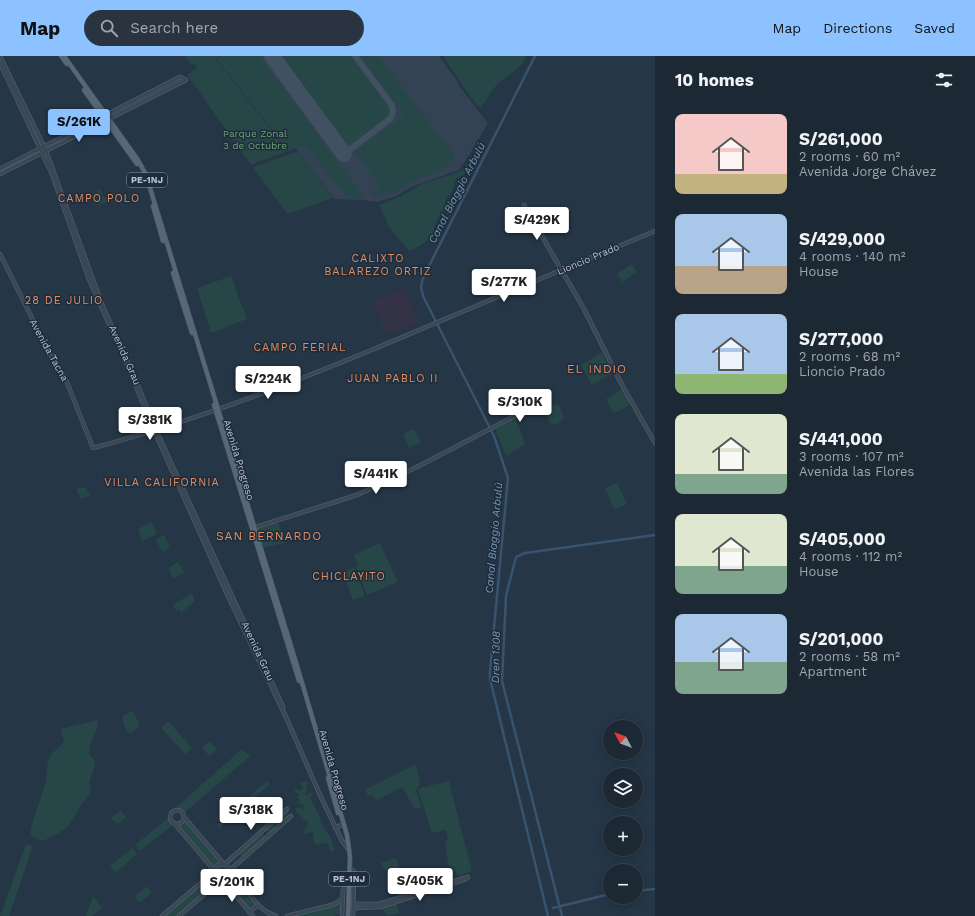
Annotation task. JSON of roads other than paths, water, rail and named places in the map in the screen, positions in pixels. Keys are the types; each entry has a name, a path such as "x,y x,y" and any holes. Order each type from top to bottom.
{"main road":[{"name":"Avenida Progreso","path":"61,56 138,160 146,175 334,790 348,842 350,868 348,916"},
{"name":"Avenida Progreso","path":"64,56 106,118"},
{"name":"Avenida Progreso","path":"253,528 341,826 348,842"}],"street":[{"name":"Avenida Grau","path":"0,56 42,148"},
{"name":"Avenida Grau","path":"0,63 45,152 104,307 130,366 155,430 281,700 286,717 320,795 349,851"},
{"path":"0,169 42,148 106,118 186,80 180,77 106,118 45,152 0,174"},
{"path":"524,205 584,309 631,403 655,443"},
{"name":"Lioncio Prado","path":"93,448 133,437 217,410 344,362 655,231"},
{"name":"Avenida Tacna","path":"0,254 57,368 64,375 93,448"},
{"path":"253,528 357,495 417,467 538,404"},
{"path":"162,916 214,871 218,865 224,864 287,809"},
{"path":"252,916 222,880 216,877 214,871 171,820 170,817 173,812 180,811 224,864 228,866 230,871 258,905 266,912 275,916"},
{"path":"179,916 222,880 227,878 230,871 291,816"},
{"path":"174,823 180,823 184,817"},
{"path":"336,828 341,826"},
{"path":"350,868 354,872 353,916"},
{"path":"354,906 374,908 382,905 466,876 468,877 466,879 382,905"},
{"path":"340,916 344,888 349,882"},
{"path":"288,916 332,905 342,899"},
{"path":"249,912 258,905"}],"waterway":[{"name":"Canal Biaggio Arbulú","path":"535,56 423,278 421,287 423,296 494,436 508,478 490,679 548,916"},
{"name":"Dren 1308","path":"562,916 502,681 506,596 516,557 525,553 655,535"},
{"path":"643,890 655,889"},
{"path":"553,908 603,896"}],"district":[{"name":"CAMPO POLO","path":"99,198"},
{"name":"CALIXTO BALAREZO ORTIZ","path":"378,264"},
{"name":"28 DE JULIO","path":"64,300"},
{"name":"CAMPO FERIAL","path":"300,347"},
{"name":"EL INDIO","path":"597,369"},
{"name":"JUAN PABLO II","path":"393,378"},
{"name":"VILLA CALIFORNIA","path":"162,482"},
{"name":"SAN BERNARDO","path":"269,536"},
{"name":"CHICLAYITO","path":"349,576"}],"park label":[{"name":"Parque Zonal 3 de Octubre","path":"255,138"}]}
